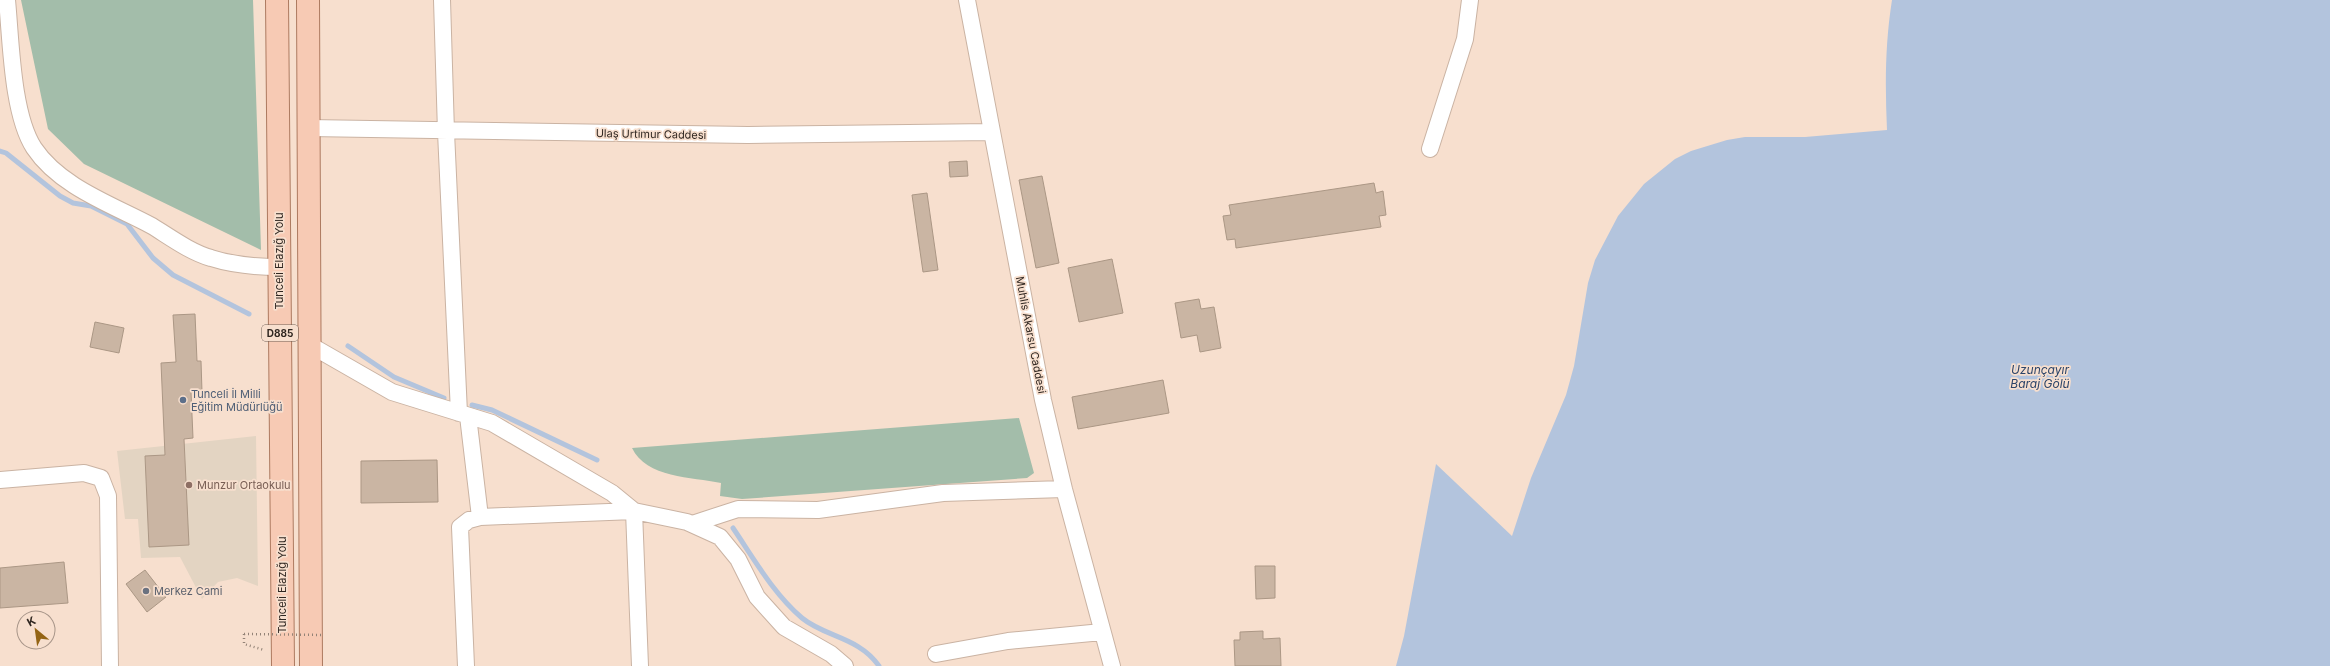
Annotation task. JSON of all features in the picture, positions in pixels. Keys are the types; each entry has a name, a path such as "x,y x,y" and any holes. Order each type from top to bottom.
{"main road":[{"name":"Tunceli Elazığ Yolu","path":"277,0 283,666"},
{"name":"D885","path":"308,0 311,666"}],"street":[{"path":"7,0 17,97 24,126 34,148 49,167 73,184 210,258 247,266 280,267"},
{"path":"442,0 446,132 464,414 480,517"},
{"name":"Muhlis Akarsu Caddesi","path":"968,0 1044,400 1064,489 1112,666"},
{"path":"1430,149 1465,39 1470,0"},
{"name":"Ulaş Urtimur Caddesi","path":"309,128 446,132 748,135 992,132"},
{"path":"310,345 392,392 492,423 612,493 634,511 640,666"},
{"path":"0,480 84,473 101,478 108,496 110,666"},
{"path":"692,524 738,509 818,510 943,493 1064,489"},
{"path":"466,666 460,527 469,520 480,517 634,511 692,524 720,538 738,559 758,597 784,626 831,654 845,666"},
{"path":"936,654 1008,642 1102,632"}],"path":[{"path":"264,650 244,644 244,634 324,636"}],"shaded area":[{"name":"Munzur Ortaokulu","path":"256,436 258,586 237,578 218,582 202,599 180,557 141,558 138,519 125,519 117,451"}],"green space":[{"path":"21,0 253,0 261,250 84,164 48,129"},
{"path":"1019,418 1034,473 1027,478 742,499 720,496 721,483 659,471 639,458 632,448"}],"water":[{"name":"Uzunçayır Baraj Gölü","path":"1892,0 2330,0 2330,666 1396,666 1404,636 1436,464 1512,536 1531,478 1566,395 1574,366 1588,283 1595,260 1618,216 1644,184 1675,159 1691,151 1727,140 1745,137 1805,137 1887,130 1886,65"}],"building":[{"path":"967,161 968,176 950,177 949,162"},
{"path":"1042,176 1059,263 1036,268 1019,180"},
{"path":"1374,183 1376,193 1383,191 1386,215 1379,216 1381,227 1236,248 1235,239 1227,240 1223,216 1231,215 1229,205"},
{"path":"927,193 938,270 923,272 912,195"},
{"path":"1112,259 1123,313 1079,322 1068,268"},
{"path":"1199,299 1201,309 1214,307 1221,348 1200,352 1197,335 1181,338 1175,303"},
{"path":"195,314 197,361 201,361 202,392 191,392 193,438 184,439 189,545 149,547 145,456 165,455 161,363 176,362 173,315"},
{"path":"95,322 124,328 119,353 90,347"},
{"path":"1163,380 1169,413 1078,429 1072,397"},
{"path":"437,460 438,502 361,503 361,461"},
{"path":"64,562 68,603 0,608 0,568"},
{"path":"1255,566 1275,566 1275,598 1256,599"},
{"name":"Merkez Cami","path":"145,570 166,597 147,612 126,584"},
{"path":"1263,631 1263,639 1280,638 1281,666 1235,666 1234,640 1240,640 1240,632"}],"waterway":[{"path":"0,151 6,153 60,196 73,203 91,206 127,224 153,258 173,275 249,314"},
{"path":"348,346 394,377 444,398"},
{"path":"472,405 492,410 597,460"},
{"path":"733,528 773,587 802,618 862,649 871,656 879,666"}],"place":[{"name":"Tunceli İl Milli Eğitim Müdürlüğü","path":"183,400"},
{"name":"Munzur Ortaokulu","path":"189,485"},
{"name":"Merkez Cami","path":"146,591"}]}
